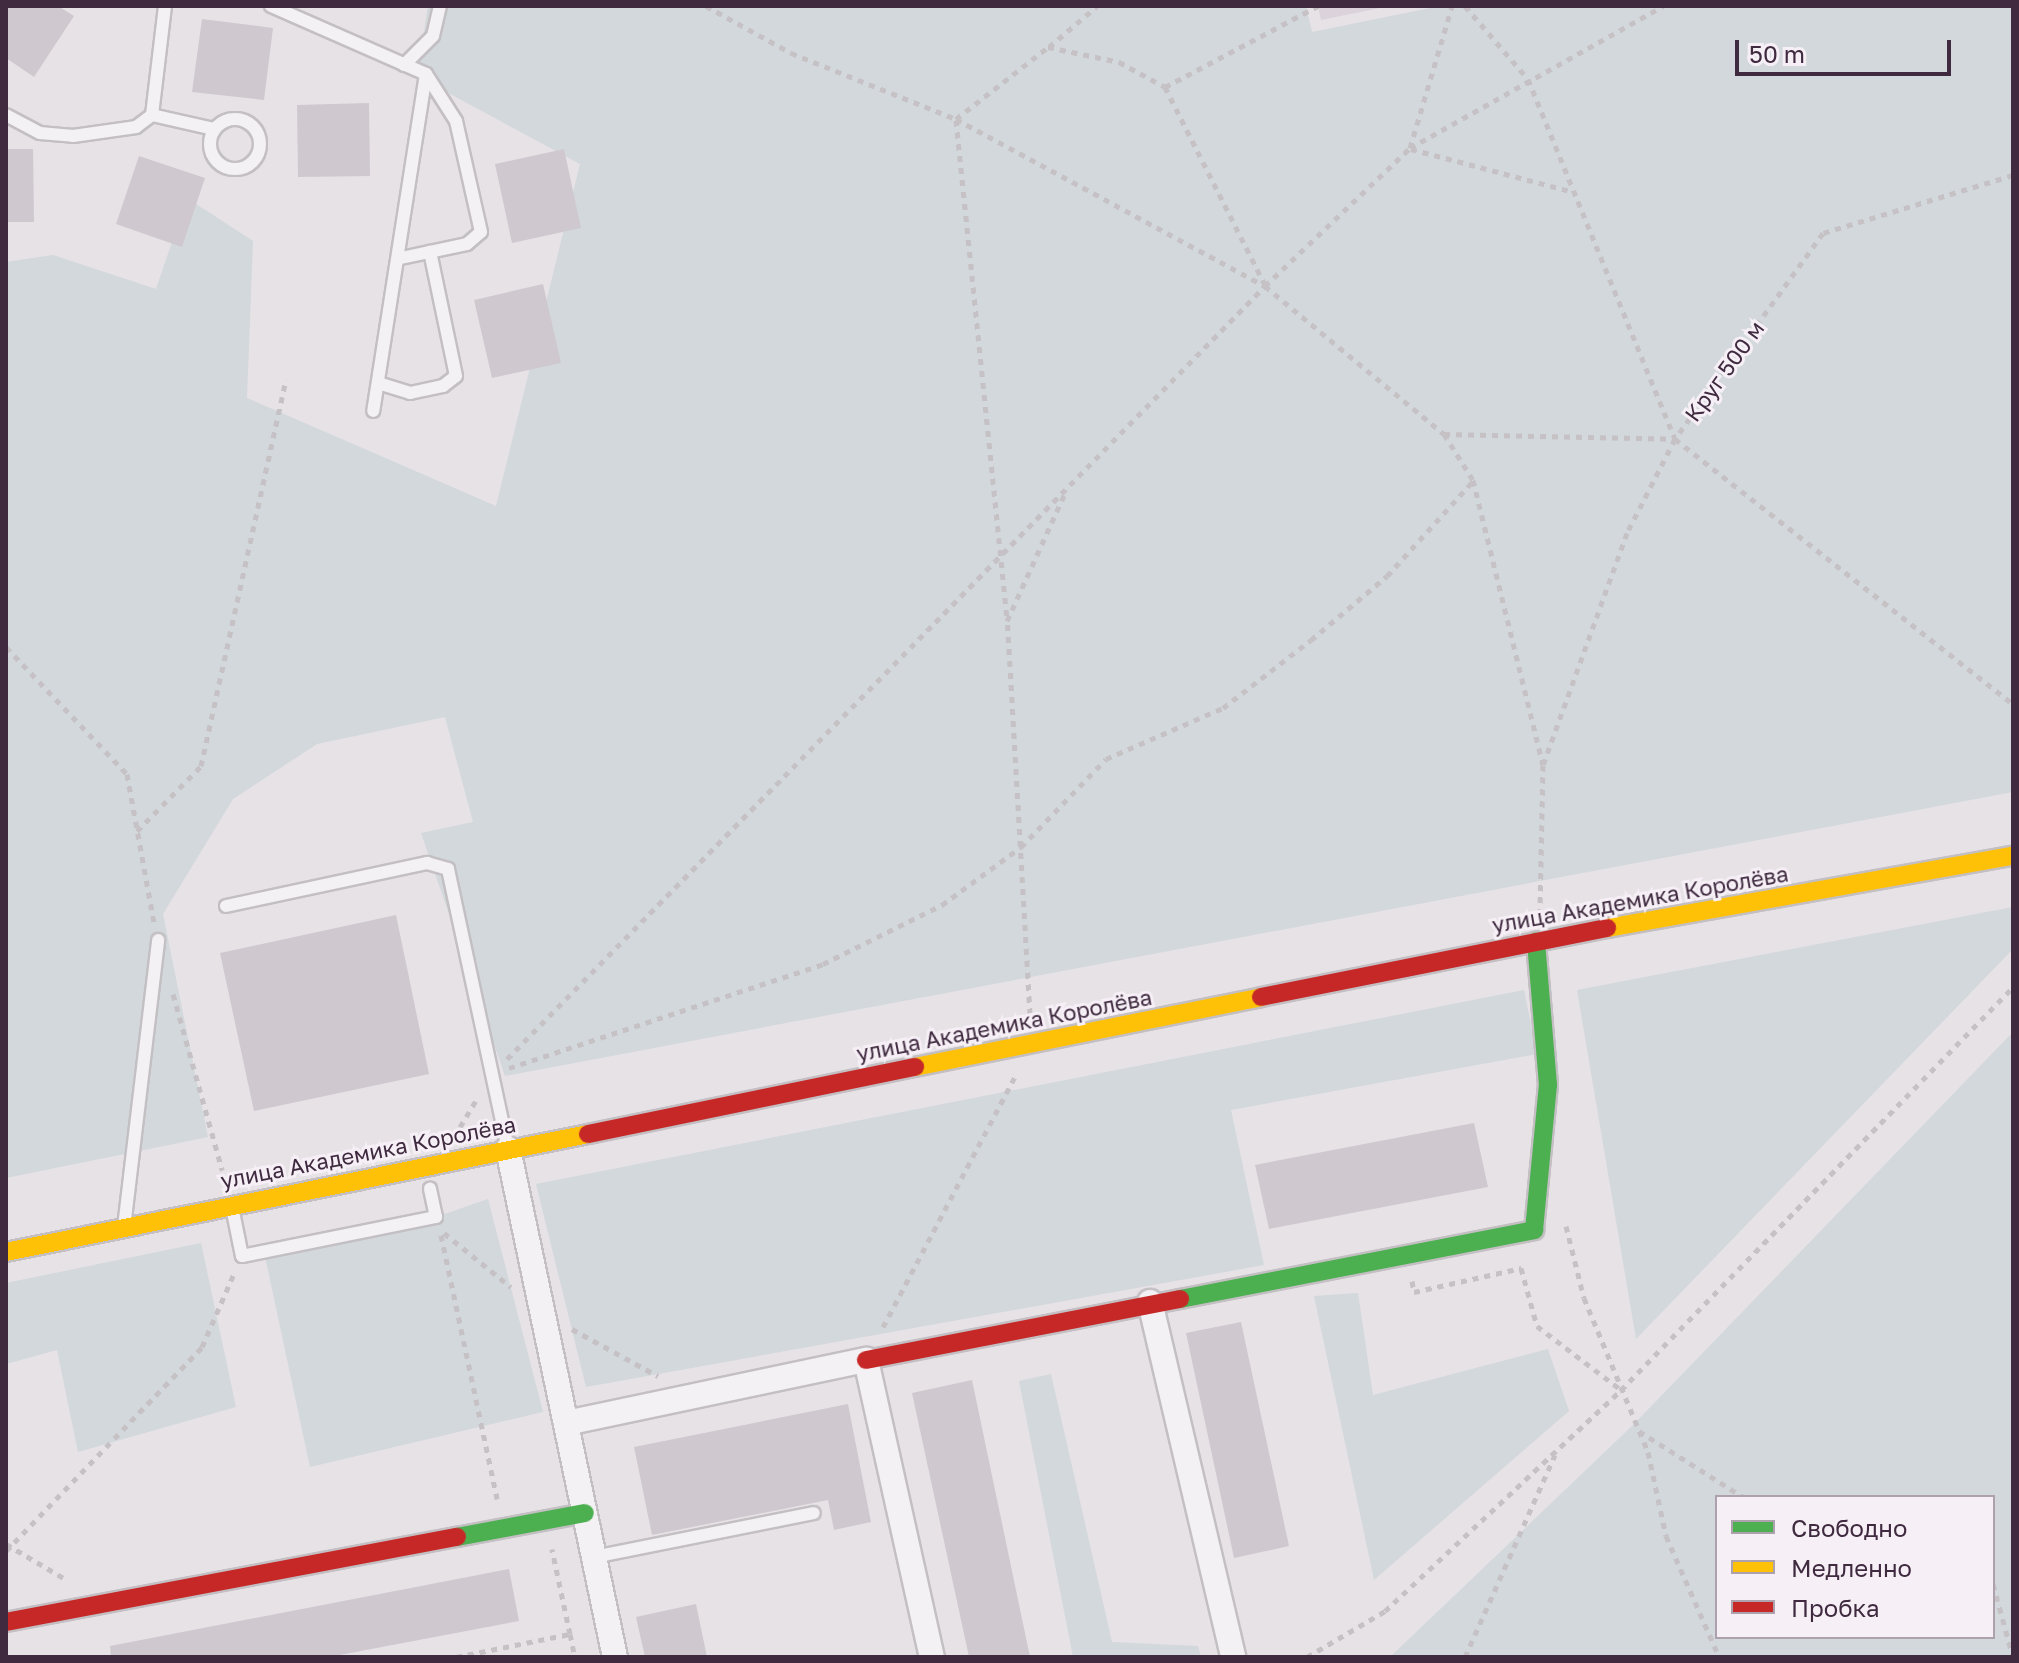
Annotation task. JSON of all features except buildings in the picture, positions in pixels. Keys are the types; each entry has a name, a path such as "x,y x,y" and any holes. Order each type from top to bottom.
{"street":[{"name":"улица Академика Королёва","path":"6,1252 1536,941 2013,856"},
{"path":"566,1423 1150,1302 1534,1230 1548,1085 1536,941"},
{"path":"508,1149 615,1657"},
{"path":"1150,1302 1233,1657"},
{"path":"866,1360 932,1657"},
{"path":"6,1622 585,1513"}],"lane":[{"path":"6,115 40,133 73,136 136,127 152,115 165,6"},
{"path":"271,6 426,74 458,129 481,232 467,244 401,258"},
{"path":"404,65 433,36 440,6"},
{"path":"373,411 401,258 426,74"},
{"path":"152,115 214,129 237,118 250,123 258,134 255,159 232,169 220,165 211,154 214,129"},
{"path":"378,383 410,393 443,386 456,376 430,252"},
{"path":"226,906 438,862 448,869 508,1149"},
{"path":"124,1227 158,940"},
{"path":"231,1204 242,1256 436,1217 430,1189"},
{"path":"594,1557 814,1513"}],"path":[{"path":"706,6 791,53 956,119 1265,286 1444,434 1473,480 1543,765 1539,920"},
{"path":"956,119 1097,6"},
{"path":"1165,87 1318,6"},
{"path":"1410,148 1452,6"},
{"path":"1465,6 1528,79 1570,191 1675,439 1627,533 1543,765"},
{"path":"460,1127 492,1074 1265,286 1410,148 1528,79 1663,6"},
{"path":"1048,47 1119,62 1165,87 1265,286"},
{"path":"866,1360 1027,1045 1031,1019 1003,554 956,119"},
{"path":"1410,148 1570,191"},
{"name":"Круг 500 м","path":"2013,175 1823,233 1675,439 2013,704"},
{"path":"137,831 201,766 286,379"},
{"path":"1444,434 1675,439"},
{"path":"492,1074 823,964 942,905 1021,847 1106,759 1223,708 1311,640 1387,576 1473,480"},
{"path":"1007,621 1068,487"},
{"path":"6,647 127,774 158,940"},
{"path":"171,986 222,1170"},
{"path":"1307,1657 1385,1611 1621,1390 2013,987"},
{"path":"1540,1176 1571,1235 1584,1298 1639,1430 1666,1536 1719,1657"},
{"path":"436,1217 503,1528"},
{"path":"1407,1254 1414,1292 1521,1268 1537,1326 1621,1390"},
{"path":"108,1604 8,1547 202,1347 242,1256"},
{"path":"1639,1430 1740,1495"},
{"path":"1465,1657 1557,1450"},
{"path":"547,1520 575,1657"},
{"path":"1995,1591 2013,1657"},
{"path":"456,1657 570,1634"}],"shaded area":[{"path":"428,6 1306,6 1312,32 1440,6 2013,6 2013,792 505,1076 421,833 473,822 445,717 317,744 233,799 163,914 208,1137 6,1178 6,262 53,255 156,289 187,198 253,241 247,398 496,506 580,164 417,76"},
{"path":"1318,6 1390,6 1321,20"},
{"path":"2013,907 2013,949 1636,1339 1577,990"},
{"path":"1524,990 1537,1054 1231,1110 1264,1265 586,1387 536,1184"},
{"path":"2013,1032 2013,1657 1390,1657 1633,1425"},
{"path":"488,1199 543,1412 310,1467 263,1247 436,1217"},
{"path":"201,1243 236,1407 78,1452 57,1350 6,1364 6,1283"},
{"path":"1358,1293 1373,1395 1548,1349 1569,1411 1374,1580 1314,1296"},
{"path":"1051,1374 1112,1642 1198,1646 1201,1657 1073,1657 1019,1381"}],"traffic: fast":[{"path":"1180,1299 1534,1230 1548,1085 1536,941"},
{"path":"457,1537 585,1513"}],"traffic: slow":[{"path":"1607,928 2013,856"},
{"path":"915,1067 1261,997"},
{"path":"6,1252 588,1134"}],"traffic: jam":[{"path":"1261,997 1607,928"},
{"path":"588,1134 915,1067"},
{"path":"866,1360 1180,1299"},
{"path":"6,1622 457,1537"}]}
